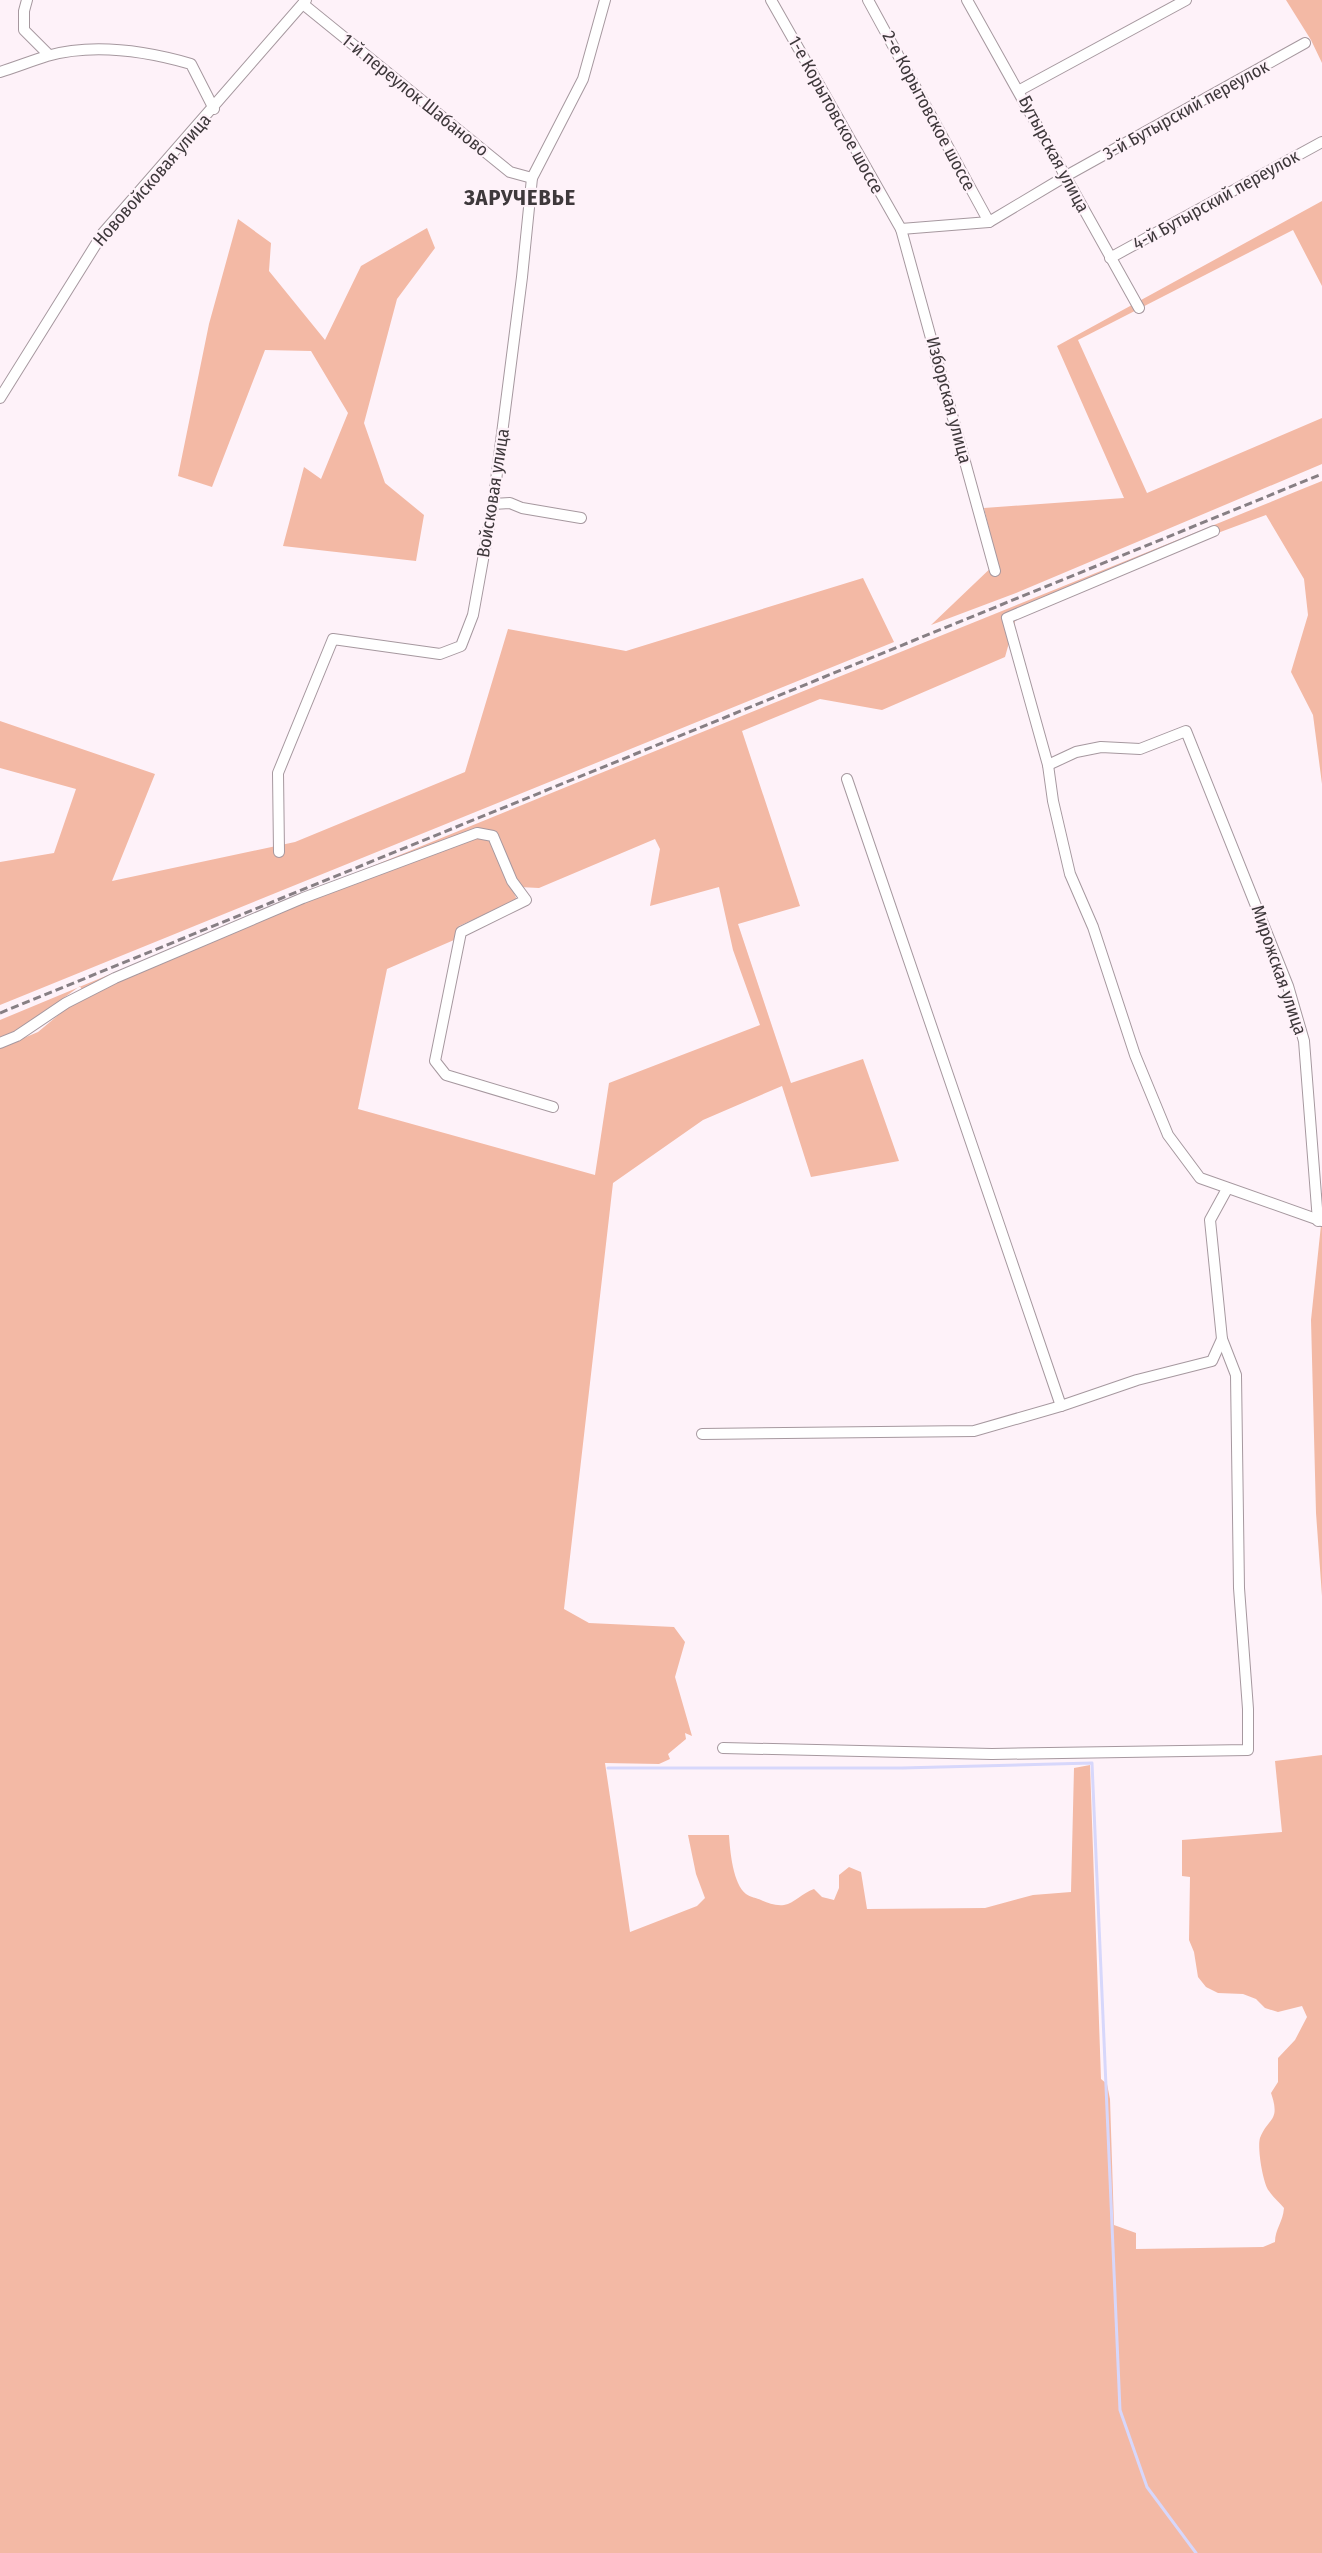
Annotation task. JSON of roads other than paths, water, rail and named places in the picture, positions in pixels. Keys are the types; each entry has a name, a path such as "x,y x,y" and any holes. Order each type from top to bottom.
{"street":[{"path":"27,0 24,11 24,30 49,56"},
{"name":"Войсковая улица","path":"280,852 278,773 332,639 440,654 462,646 473,614 493,504 522,278 532,178 584,79 605,0"},
{"name":"1-е Корытовское шоссе","path":"771,0 901,229"},
{"name":"2-е Корытовское шоссе","path":"868,0 989,222"},
{"name":"Бутырская улица","path":"968,0 1020,90 1139,308"},
{"path":"1020,90 1186,0"},
{"name":"1-й переулок Шабаново","path":"305,2 510,172 532,178"},
{"name":"Нововойсковая улица","path":"0,398 102,233 202,118 214,109 305,2"},
{"name":"3-й Бутырский переулок","path":"989,222 1066,176 1305,43"},
{"path":"0,72 49,56 101,49 165,56 191,64 214,109"},
{"name":"4-й Бутырский переулок","path":"1110,258 1322,142"},
{"path":"901,229 989,222"},
{"name":"Изборская улица","path":"901,229 994,571"},
{"path":"493,504 510,503 522,508 581,518"},
{"path":"1214,531 1007,618 1048,766 1053,801 1070,874 1094,927 1135,1055 1168,1135 1200,1178 1320,1221"},
{"name":"Мирожская улица","path":"1048,766 1076,752 1101,746 1140,749 1186,731 1288,986 1304,1041 1320,1221"},
{"path":"847,779 1062,1406"},
{"path":"0,1043 17,1036 66,1003 115,978 303,898 477,833 493,836 512,882 526,900 461,932 435,1061 446,1075 553,1107"},
{"path":"722,1748 992,1754 1248,1750 1248,1709 1239,1588 1236,1375 1222,1338 1210,1220 1227,1189"},
{"path":"702,1434 974,1431 1062,1406 1137,1380 1212,1361 1222,1338"}],"waterway":[{"path":"608,1768 902,1768 1092,1763 1120,2410 1147,2487 1196,2553"}],"railway":[{"path":"0,1013 1322,474"}],"district":[{"name":"ЗАРУЧЕВЬЕ","path":"520,197"}]}
